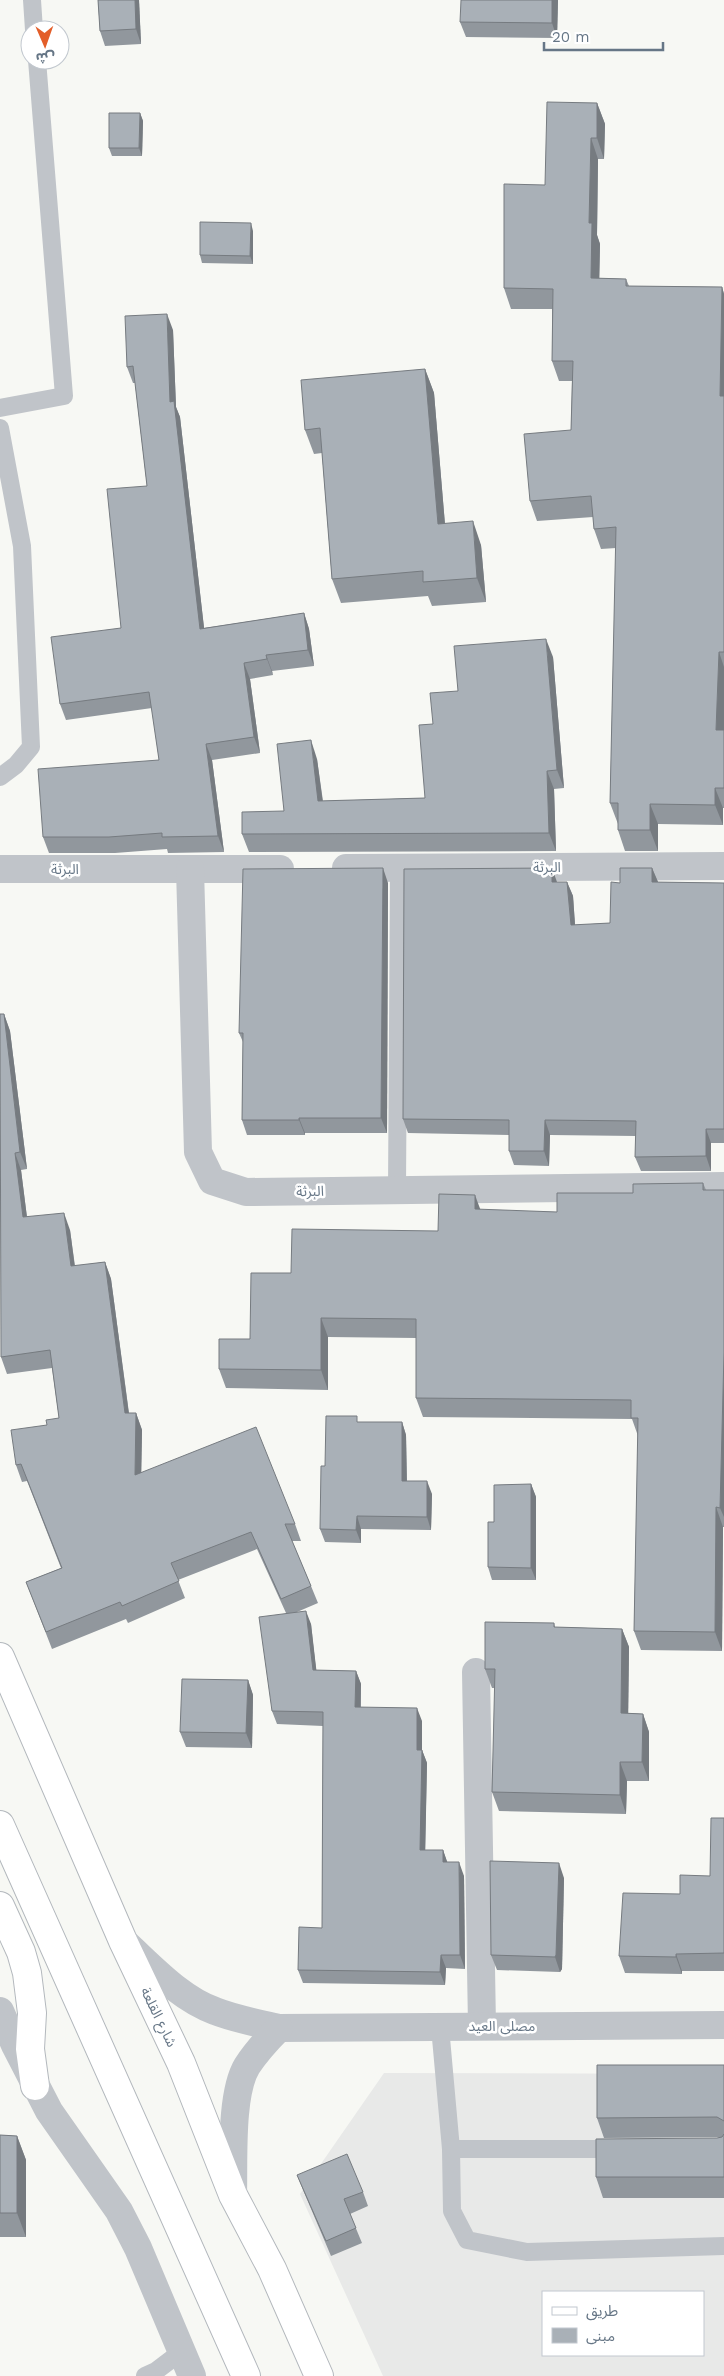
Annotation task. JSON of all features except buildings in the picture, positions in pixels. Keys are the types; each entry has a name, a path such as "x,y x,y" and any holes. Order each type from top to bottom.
{"main road":[{"name":"شارع القلعة","path":"0,1657 122,1941 181,2063 233,2195 272,2269 319,2376"},
{"path":"0,1825 246,2376"},
{"path":"0,1906 21,1952 27,1973 32,2013 30,2049 35,2086"}],"street":[{"name":"البرثة","path":"0,869 190,870 724,866"},
{"name":"البرثة","path":"190,870 198,1152 212,1181 246,1192 724,1186"},
{"path":"476,1672 482,2026"},
{"name":"مصلى العيد","path":"122,1941 175,1988 198,2003 214,2011 279,2028 724,2025"},
{"path":"0,2011 35,2086 69,2143 119,2211 138,2248 186,2364"},
{"path":"233,2195 236,2106 239,2084 246,2067 266,2041 279,2028"}],"lane":[{"path":"32,0 33,20"},
{"path":"0,408 64,396 38,70"},
{"path":"0,428 22,546 30,747 16,765 0,777"},
{"path":"397,1190 399,868"},
{"path":"440,2026 451,2149 452,2211 467,2240 527,2252 724,2246"},
{"path":"451,2149 636,2149"},
{"path":"144,2376 156,2371 186,2364"}],"shaded area":[{"path":"384,2073 724,2074 724,2376 383,2376 300,2194"}]}
